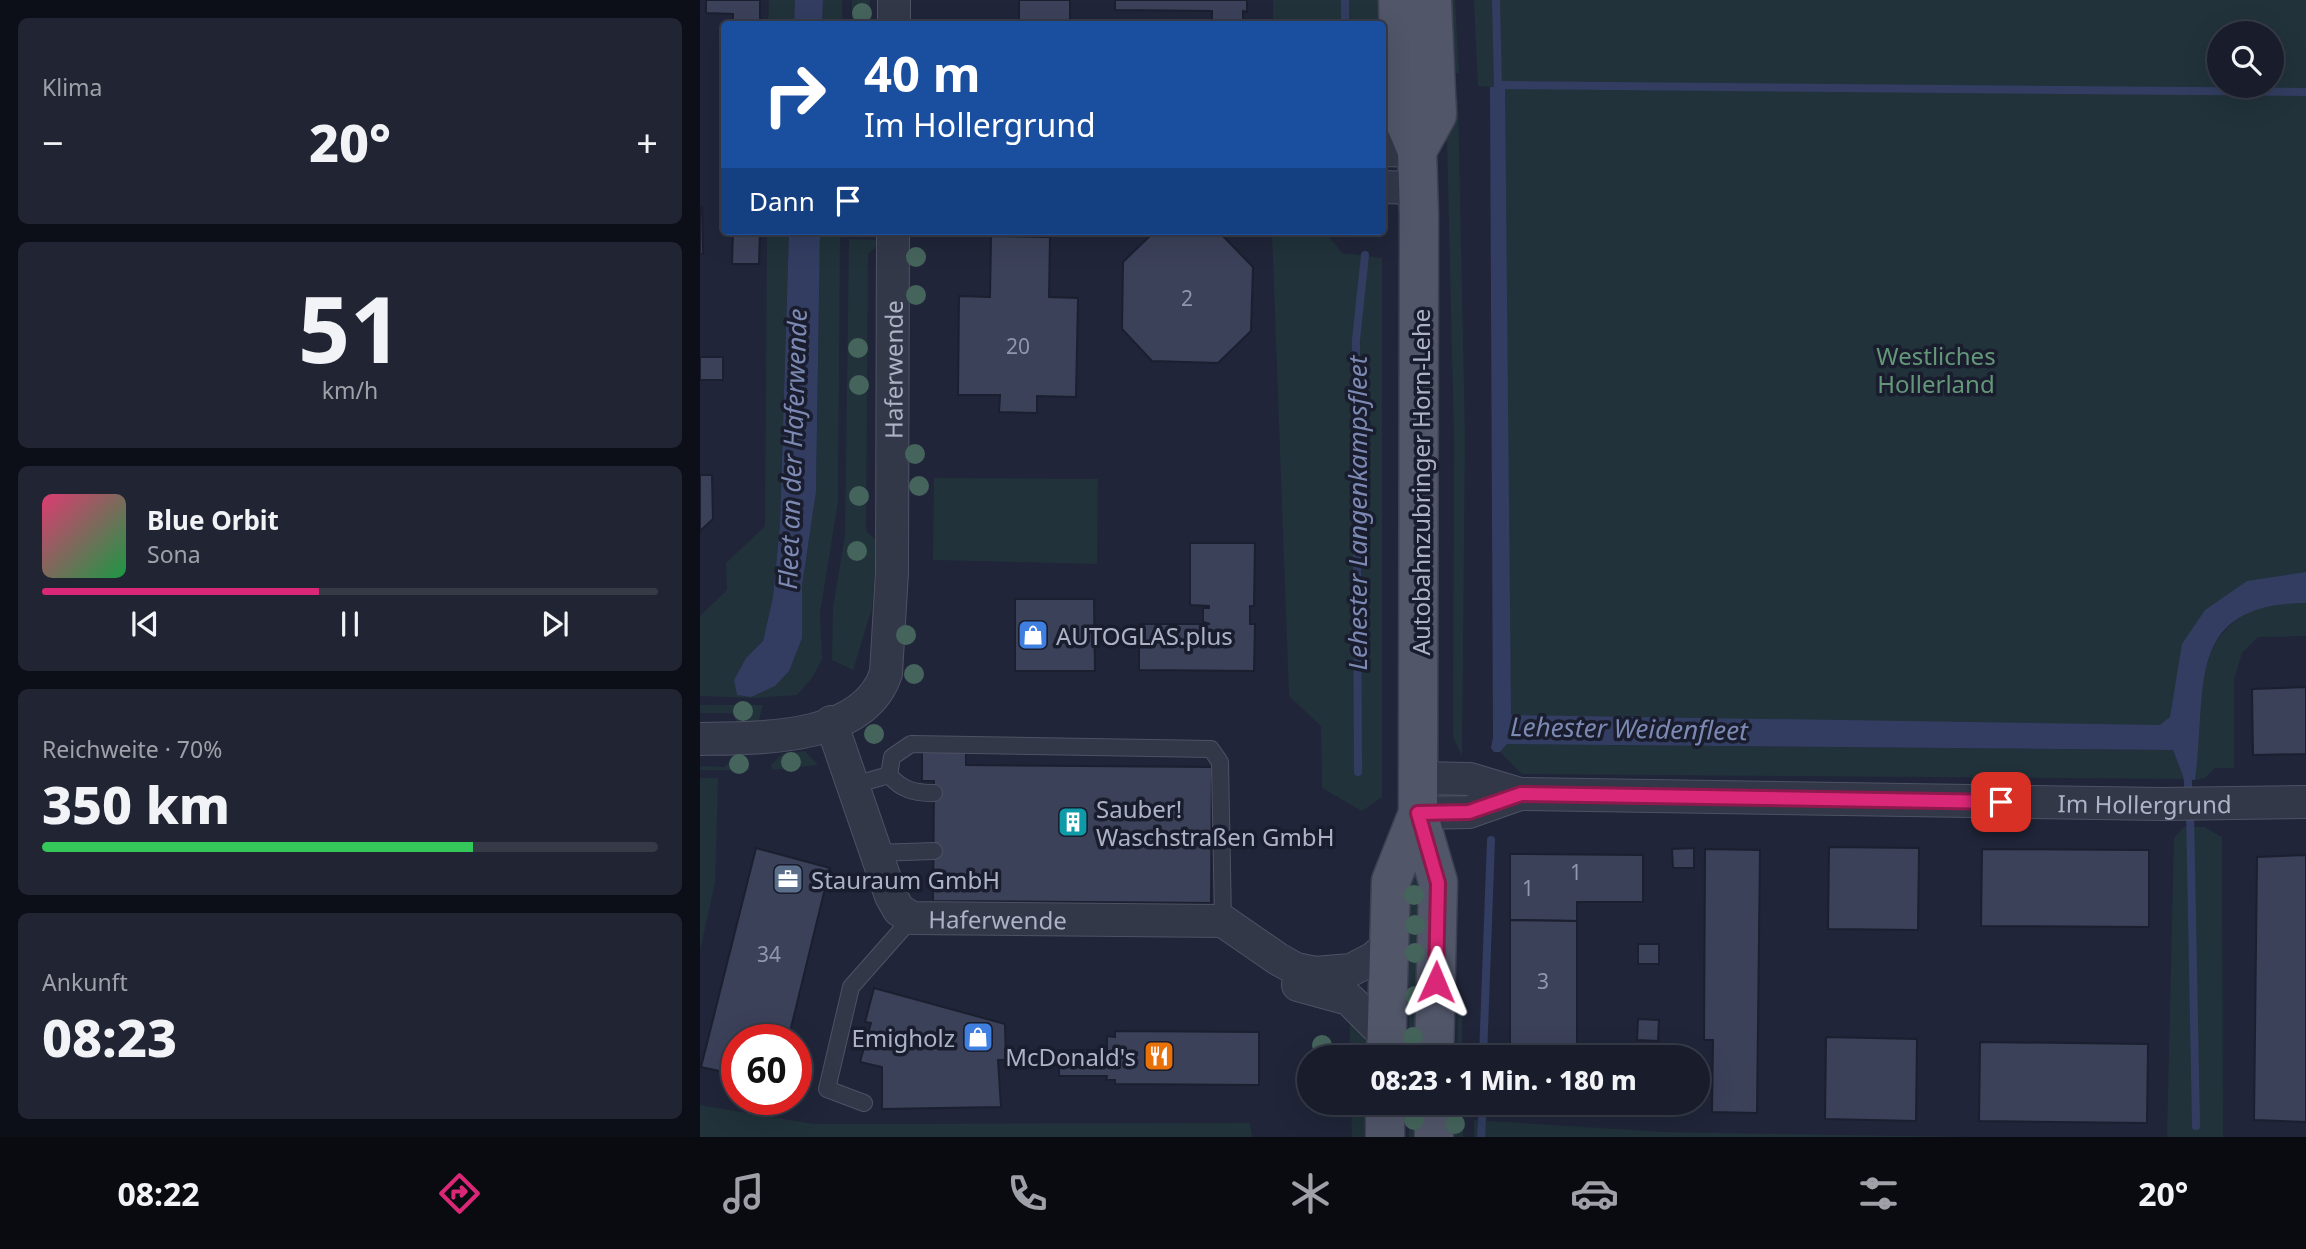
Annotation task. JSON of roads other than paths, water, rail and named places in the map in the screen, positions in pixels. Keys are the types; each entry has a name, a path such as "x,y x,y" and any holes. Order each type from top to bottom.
{"main road":[{"name":"Autobahnzubringer Horn-Lehe","path":"1398,0 1400,169 1421,357 1418,795 1438,883 1434,1045"},
{"path":"1400,169 1437,115 1432,0"},
{"name":"Autobahnzubringer Horn-Lehe","path":"1386,1045 1391,881 1418,795"},
{"path":"1385,1115 1385,1137"},
{"path":"1434,1115 1434,1137"}],"street":[{"path":"894,0 894,21"},
{"name":"Haferwende","path":"700,739 782,736 860,711 881,688 886,673 892,572 893,235"},
{"name":"Haferwende","path":"831,722 891,896 899,910 912,918 1223,921"},
{"name":"Im Hollergrund","path":"1418,795 1469,812 1521,794 2177,804 2306,802"},
{"path":"1223,921 1296,969 1315,973 1351,970 1374,958 1387,946"},
{"path":"1249,939 1285,977 1307,989 1340,994 1349,999 1385,1045"}],"lane":[{"path":"934,793 918,793 900,788 889,775 892,757 911,744 1211,749 1220,761 1223,921"},
{"path":"854,785 889,775"},
{"path":"876,853 934,852"},
{"path":"864,1103 827,1088 851,987 912,918"}],"water":[{"path":"795,0 823,0 822,21 794,21"},
{"name":"Lehester Weidenfleet","path":"1490,87 1505,87 1511,715 2160,725 2170,717 2182,644 2205,610 2247,581 2306,572 2306,603 2266,607 2238,618 2220,636 2209,658 2203,685 2195,780 2184,779 2173,750 1507,744 1500,752 1494,752 1491,748"},
{"name":"Fleet an der Haferwende","path":"789,235 820,235 816,492 802,586 802,638 789,671 775,686 751,697 737,695 734,680 746,658 763,641 773,597 780,525"}],"waterway":[{"name":"Lehester Langenkampsfleet","path":"1345,0 1345,21"},
{"path":"1496,0 1498,88"},
{"path":"1498,85 2306,92"},
{"name":"Lehester Langenkampsfleet","path":"1358,772 1356,340 1365,255"},
{"path":"2187,769 2189,798"},
{"path":"2190,811 2196,1126"},
{"path":"1483,1045 1491,840"},
{"path":"1481,1137 1482,1115"}],"place":[{"name":"AUTOGLAS.plus","path":"1033,635"},
{"name":"Sauber! Waschstraßen GmbH","path":"1073,822"},
{"name":"Stauraum GmbH","path":"788,879"},
{"name":"Emigholz","path":"978,1037"},
{"name":"McDonald's","path":"1159,1056"}],"park label":[{"name":"Westliches Hollerland","path":"1936,369"}]}
